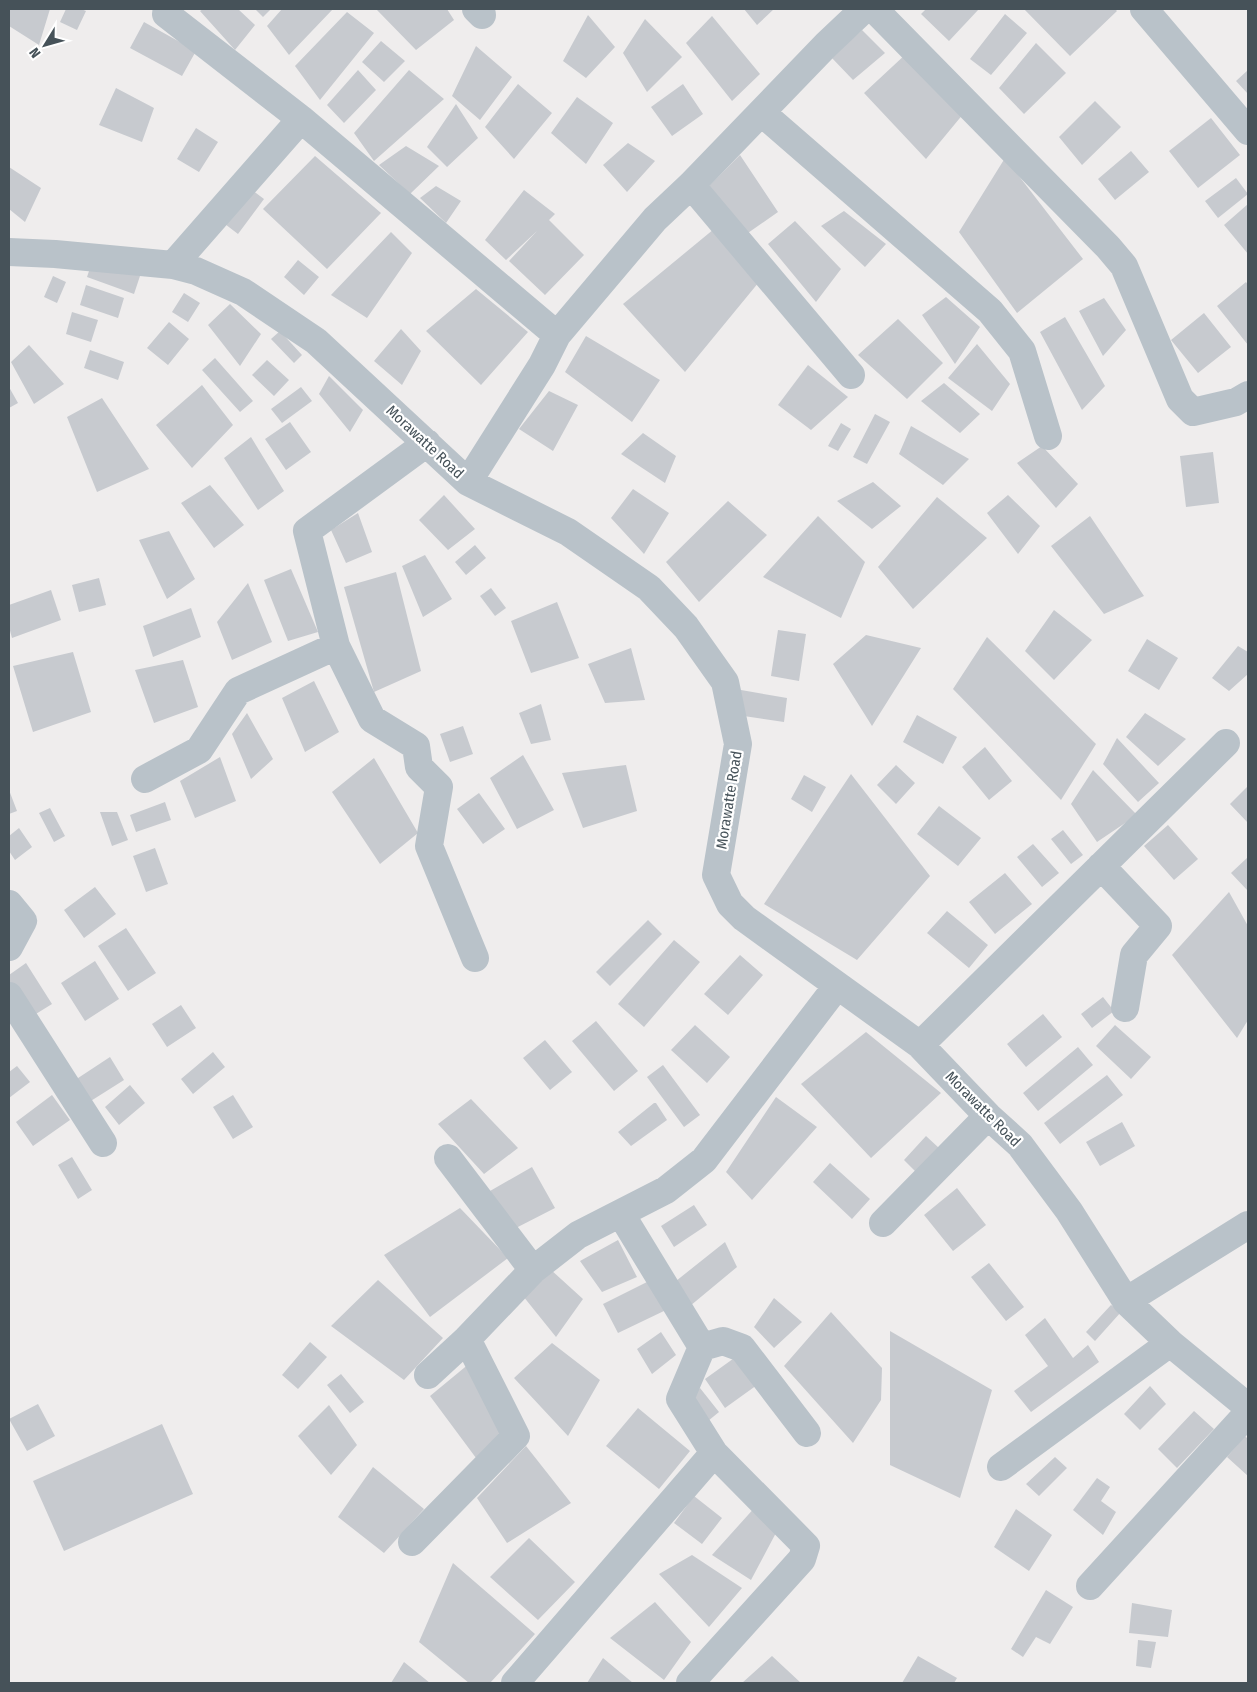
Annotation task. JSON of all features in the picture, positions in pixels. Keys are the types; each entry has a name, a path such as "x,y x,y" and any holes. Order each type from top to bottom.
{"street":[{"path":"468,482 542,365 557,335 655,219 762,113 826,45 864,9"},
{"path":"874,9 1108,247 1124,266 1180,399 1192,412 1236,402 1248,395"},
{"path":"1144,9 1248,131"},
{"path":"166,14 301,119 557,335"},
{"path":"762,113 990,312 1022,352 1048,436"},
{"path":"173,265 301,119"},
{"path":"691,185 851,375"},
{"name":"Morawatte Road","path":"9,252 55,254 173,265 196,271 243,292 316,341 468,482 568,532 649,588 686,627 725,682 738,744 716,875 730,904 744,918 920,1045 988,1116 1020,1145 1070,1210 1126,1301 1170,1343 1248,1407"},
{"path":"427,443 307,531 336,646 372,719 416,746 418,767 439,787 429,846 475,958"},
{"path":"145,779 199,750 238,691 336,646"},
{"path":"920,1045 1226,742"},
{"path":"1101,866 1158,926 1134,955 1125,1008"},
{"path":"9,904 22,922 9,947"},
{"path":"428,1375 467,1339 533,1270 578,1235 666,1190 704,1160 837,986"},
{"path":"9,998 103,1143"},
{"path":"883,1222 988,1116"},
{"path":"448,1158 533,1270"},
{"path":"621,1214 702,1347"},
{"path":"1126,1301 1248,1225"},
{"path":"412,1542 516,1436 467,1339"},
{"path":"702,1347 723,1341 742,1348 807,1432"},
{"path":"1000,1468 1170,1343"},
{"path":"692,1682 802,1559 806,1546 714,1453 680,1399 702,1347"},
{"path":"1090,1586 1248,1413"},
{"path":"515,1683 714,1453"}],"building":[{"path":"9,9 50,9 39,45 9,26"},
{"path":"66,9 86,11 77,30 60,22"},
{"path":"203,9 238,9 255,25 235,50 200,11"},
{"path":"255,9 271,9 263,17"},
{"path":"282,9 333,9 289,55 267,26"},
{"path":"447,9 454,20 416,50 377,10"},
{"path":"744,9 774,9 757,25"},
{"path":"926,9 979,9 949,41 921,14"},
{"path":"1024,9 1115,9 1117,11 1070,56"},
{"path":"347,12 374,33 320,100 295,66"},
{"path":"1005,14 1027,33 991,75 970,59"},
{"path":"588,15 615,47 586,78 563,61"},
{"path":"712,16 760,74 732,101 686,43"},
{"path":"645,19 682,57 647,92 623,53"},
{"path":"144,22 196,51 182,76 130,48"},
{"path":"862,30 885,53 853,80 831,57"},
{"path":"381,41 405,61 384,82 362,62"},
{"path":"1036,43 1066,73 1024,114 999,88"},
{"path":"476,46 512,77 480,120 452,96"},
{"path":"907,53 964,113 926,159 864,93"},
{"path":"358,70 376,90 344,123 327,105"},
{"path":"409,70 444,99 374,161 354,133"},
{"path":"1248,70 1248,94 1236,81"},
{"path":"518,84 552,113 514,159 485,127"},
{"path":"683,84 703,114 672,136 651,107"},
{"path":"116,88 154,108 142,142 99,125"},
{"path":"577,97 613,123 586,164 551,133"},
{"path":"1095,101 1121,127 1082,165 1059,137"},
{"path":"456,104 478,138 447,167 427,147"},
{"path":"1211,118 1240,155 1198,188 1169,151"},
{"path":"196,128 218,142 199,172 177,159"},
{"path":"628,143 655,161 627,192 603,165"},
{"path":"406,146 439,166 410,194 379,165"},
{"path":"1131,151 1149,172 1115,200 1098,179"},
{"path":"740,155 778,212 745,235 708,187"},
{"path":"315,156 381,213 327,269 263,209"},
{"path":"1005,158 1083,259 1017,313 959,232"},
{"path":"9,167 41,188 25,222 9,209"},
{"path":"1236,178 1248,194 1218,218 1205,201"},
{"path":"436,186 461,201 446,223 420,198"},
{"path":"248,187 264,199 238,234 221,221"},
{"path":"524,190 555,214 549,220 584,255 545,295 509,261 537,231 506,260 485,240"},
{"path":"1248,204 1248,254 1224,225"},
{"path":"844,211 886,244 865,267 821,226"},
{"path":"795,221 841,269 816,302 768,244"},
{"path":"714,229 759,282 685,372 623,304"},
{"path":"391,232 412,253 367,318 331,295"},
{"path":"93,259 140,276 134,294 87,277"},
{"path":"298,260 319,277 304,295 284,277"},
{"path":"53,276 66,282 57,303 44,297"},
{"path":"1246,282 1248,285 1248,345 1217,306"},
{"path":"86,285 124,298 118,318 80,305"},
{"path":"476,289 528,332 481,385 426,331"},
{"path":"184,293 200,303 188,322 172,312"},
{"path":"946,297 980,327 955,364 922,315"},
{"path":"1104,298 1126,330 1103,356 1079,311"},
{"path":"230,304 261,334 240,366 208,325"},
{"path":"72,312 98,320 91,342 66,334"},
{"path":"1204,313 1231,347 1198,373 1171,340"},
{"path":"1065,317 1105,386 1082,410 1040,332"},
{"path":"898,319 943,363 907,399 858,355"},
{"path":"169,322 189,339 168,365 147,348"},
{"path":"401,329 421,351 402,385 374,361"},
{"path":"280,331 302,355 294,363 271,339"},
{"path":"586,336 660,380 632,422 565,372"},
{"path":"977,344 1010,384 992,411 948,378"},
{"path":"29,345 64,384 34,404 11,362"},
{"path":"90,350 124,362 118,380 84,368"},
{"path":"215,358 253,401 240,412 202,370"},
{"path":"267,360 289,380 274,396 252,375"},
{"path":"808,365 848,397 811,430 778,405"},
{"path":"329,376 363,410 350,432 319,394"},
{"path":"944,383 980,414 960,433 921,401"},
{"path":"202,385 233,425 192,468 156,425"},
{"path":"9,387 18,403 9,408"},
{"path":"301,387 312,401 282,423 271,409"},
{"path":"549,391 578,405 553,451 519,429"},
{"path":"102,398 149,469 97,492 67,417"},
{"path":"875,414 890,422 867,464 853,457"},
{"path":"290,422 311,452 286,470 265,439"},
{"path":"841,423 851,429 838,451 828,446"},
{"path":"911,426 969,459 943,485 899,454"},
{"path":"643,433 676,456 665,483 621,454"},
{"path":"251,437 284,491 258,510 224,458"},
{"path":"1042,446 1078,484 1056,508 1017,463"},
{"path":"1213,452 1219,503 1186,507 1180,456"},
{"path":"873,482 901,506 872,529 837,501"},
{"path":"210,485 244,525 214,548 181,503"},
{"path":"633,489 669,513 644,554 611,518"},
{"path":"444,495 475,529 448,550 419,520"},
{"path":"1008,495 1040,526 1018,554 987,513"},
{"path":"937,497 987,538 913,609 878,567"},
{"path":"728,501 767,535 699,602 666,562"},
{"path":"358,513 372,552 346,563 331,530"},
{"path":"818,516 865,562 841,618 763,577"},
{"path":"1090,516 1144,596 1104,614 1051,546"},
{"path":"169,531 195,579 167,599 139,540"},
{"path":"475,545 486,558 466,575 455,562"},
{"path":"425,555 452,599 423,617 402,566"},
{"path":"291,569 318,632 288,641 264,580"},
{"path":"396,572 421,671 374,692 344,587"},
{"path":"99,578 106,605 79,612 72,585"},
{"path":"248,583 272,642 232,660 217,622"},
{"path":"491,588 506,608 495,616 480,596"},
{"path":"51,590 61,620 12,638 9,627 9,605"},
{"path":"557,602 579,658 531,673 511,621"},
{"path":"191,608 201,637 153,657 143,626"},
{"path":"1054,610 1092,640 1054,680 1025,651"},
{"path":"778,630 806,634 799,681 771,676"},
{"path":"866,635 921,648 872,726 833,664"},
{"path":"987,637 1096,744 1061,800 953,689"},
{"path":"1147,639 1178,658 1159,690 1128,671"},
{"path":"1238,646 1248,652 1248,674 1229,691 1212,678"},
{"path":"631,648 645,700 605,703 588,664"},
{"path":"73,652 91,712 33,732 13,666"},
{"path":"183,660 198,707 154,723 135,670"},
{"path":"314,681 339,732 305,752 282,698"},
{"path":"741,690 787,698 784,722 737,715"},
{"path":"541,704 551,740 531,744 519,713"},
{"path":"247,713 273,759 251,779 232,734"},
{"path":"1145,713 1186,739 1158,766 1126,737"},
{"path":"917,715 957,737 943,764 903,742"},
{"path":"463,726 473,754 450,762 440,734"},
{"path":"1117,738 1159,783 1138,802 1103,764"},
{"path":"985,747 1012,781 989,800 962,767"},
{"path":"523,755 554,810 517,829 490,778"},
{"path":"220,757 236,801 195,818 180,781"},
{"path":"374,758 418,833 380,864 332,792"},
{"path":"626,765 637,811 583,828 562,773"},
{"path":"896,765 915,783 896,804 877,785"},
{"path":"1093,770 1137,815 1097,842 1071,804"},
{"path":"851,774 930,876 857,960 764,904"},
{"path":"804,775 826,787 812,812 791,799"},
{"path":"1248,786 1248,823 1230,804"},
{"path":"9,790 17,811 9,814"},
{"path":"479,793 505,829 483,844 457,809"},
{"path":"165,802 171,820 136,832 130,815"},
{"path":"939,806 981,838 958,866 917,834"},
{"path":"50,808 65,836 54,842 39,813"},
{"path":"100,812 117,812 128,840 112,846"},
{"path":"1168,825 1198,859 1174,880 1144,846"},
{"path":"19,828 32,847 15,860 9,851 9,836"},
{"path":"1063,830 1083,855 1071,864 1051,839"},
{"path":"1033,844 1059,873 1042,887 1017,857"},
{"path":"155,848 168,884 146,892 133,856"},
{"path":"1248,857 1248,891 1231,873"},
{"path":"1005,873 1032,904 995,934 969,902"},
{"path":"95,887 116,914 84,938 64,910"},
{"path":"1229,892 1248,926 1248,1020 1237,1038 1172,955"},
{"path":"947,911 988,945 969,968 927,933"},
{"path":"648,920 662,934 610,986 596,972"},
{"path":"126,928 156,973 128,991 98,946"},
{"path":"674,940 700,962 644,1027 618,1004"},
{"path":"740,955 763,975 728,1015 704,994"},
{"path":"95,961 119,999 85,1021 61,983"},
{"path":"26,963 52,1004 31,1017 9,983 9,975"},
{"path":"1103,997 1114,1011 1092,1028 1081,1014"},
{"path":"181,1005 196,1028 167,1047 152,1024"},
{"path":"1043,1014 1062,1037 1026,1067 1007,1044"},
{"path":"596,1021 638,1071 614,1091 572,1041"},
{"path":"695,1025 730,1057 707,1083 671,1050"},
{"path":"1115,1025 1151,1057 1131,1079 1096,1046"},
{"path":"866,1032 941,1093 871,1158 801,1084"},
{"path":"545,1040 572,1072 550,1090 523,1058"},
{"path":"1078,1047 1093,1065 1038,1111 1023,1093"},
{"path":"213,1052 225,1067 193,1094 181,1079"},
{"path":"110,1057 124,1080 86,1104 72,1082"},
{"path":"663,1065 700,1115 684,1127 647,1077"},
{"path":"17,1066 30,1082 9,1098 9,1072"},
{"path":"1107,1075 1123,1095 1060,1144 1044,1123"},
{"path":"130,1085 145,1103 119,1125 105,1107"},
{"path":"52,1095 70,1120 33,1146 16,1122"},
{"path":"233,1095 253,1127 233,1139 213,1107"},
{"path":"776,1097 817,1127 752,1200 726,1172"},
{"path":"471,1099 518,1148 484,1174 438,1124"},
{"path":"656,1103 667,1120 631,1146 618,1132"},
{"path":"1122,1122 1135,1146 1100,1166 1086,1142"},
{"path":"926,1136 939,1148 916,1172 904,1160"},
{"path":"72,1157 92,1190 78,1199 58,1165"},
{"path":"830,1163 870,1199 852,1219 813,1182"},
{"path":"532,1167 555,1208 512,1230 490,1191"},
{"path":"957,1188 986,1225 953,1251 924,1215"},
{"path":"694,1205 707,1225 674,1247 661,1226"},
{"path":"460,1208 508,1258 430,1317 384,1255"},
{"path":"618,1240 637,1277 602,1292 580,1261"},
{"path":"725,1242 737,1267 690,1306 676,1281"},
{"path":"989,1263 1024,1307 1006,1321 971,1277"},
{"path":"550,1269 583,1299 556,1337 523,1296"},
{"path":"378,1280 443,1338 404,1380 331,1326"},
{"path":"651,1280 666,1310 618,1333 603,1304"},
{"path":"774,1298 802,1322 774,1348 754,1327"},
{"path":"1111,1305 1121,1312 1095,1341 1086,1332"},
{"path":"831,1312 882,1368 881,1400 853,1443 784,1366"},
{"path":"1045,1318 1073,1358 1088,1345 1099,1362 1031,1412 1014,1391 1048,1366 1025,1335"},
{"path":"890,1331 992,1390 960,1498 890,1465"},
{"path":"661,1332 676,1355 652,1374 637,1349"},
{"path":"310,1342 327,1357 298,1389 282,1375"},
{"path":"552,1343 600,1380 568,1436 514,1378"},
{"path":"737,1356 757,1385 725,1408 705,1379"},
{"path":"470,1363 504,1432 479,1462 430,1396"},
{"path":"341,1374 364,1402 350,1413 327,1385"},
{"path":"1150,1386 1166,1404 1140,1430 1124,1414"},
{"path":"700,1388 719,1412 708,1421 688,1397"},
{"path":"38,1404 55,1436 27,1451 9,1419"},
{"path":"329,1405 357,1445 331,1475 298,1436"},
{"path":"638,1408 690,1451 659,1489 606,1446"},
{"path":"1194,1411 1214,1429 1177,1468 1158,1449"},
{"path":"162,1424 193,1494 64,1551 33,1481"},
{"path":"1245,1436 1248,1439 1248,1476 1227,1457"},
{"path":"526,1446 571,1503 507,1543 477,1498"},
{"path":"1055,1457 1067,1468 1039,1496 1026,1484"},
{"path":"373,1467 424,1509 384,1553 338,1517"},
{"path":"1097,1478 1110,1487 1101,1501 1116,1512 1103,1535 1073,1510"},
{"path":"694,1496 722,1518 702,1544 674,1523"},
{"path":"757,1505 777,1531 751,1580 712,1555"},
{"path":"1016,1509 1052,1535 1029,1571 994,1547"},
{"path":"529,1538 575,1582 538,1620 490,1577"},
{"path":"692,1555 742,1588 709,1627 659,1574"},
{"path":"453,1563 535,1634 490,1683 469,1683 419,1642"},
{"path":"1046,1590 1073,1607 1050,1644 1036,1637 1023,1657 1011,1649"},
{"path":"655,1602 691,1642 664,1680 610,1638"},
{"path":"1132,1603 1172,1610 1168,1637 1129,1633"},
{"path":"1138,1640 1156,1642 1151,1668 1136,1666"},
{"path":"772,1656 801,1683 742,1683"},
{"path":"918,1656 957,1678 954,1683 902,1683"},
{"path":"603,1658 633,1683 587,1683"},
{"path":"404,1662 430,1683 391,1683"}]}
